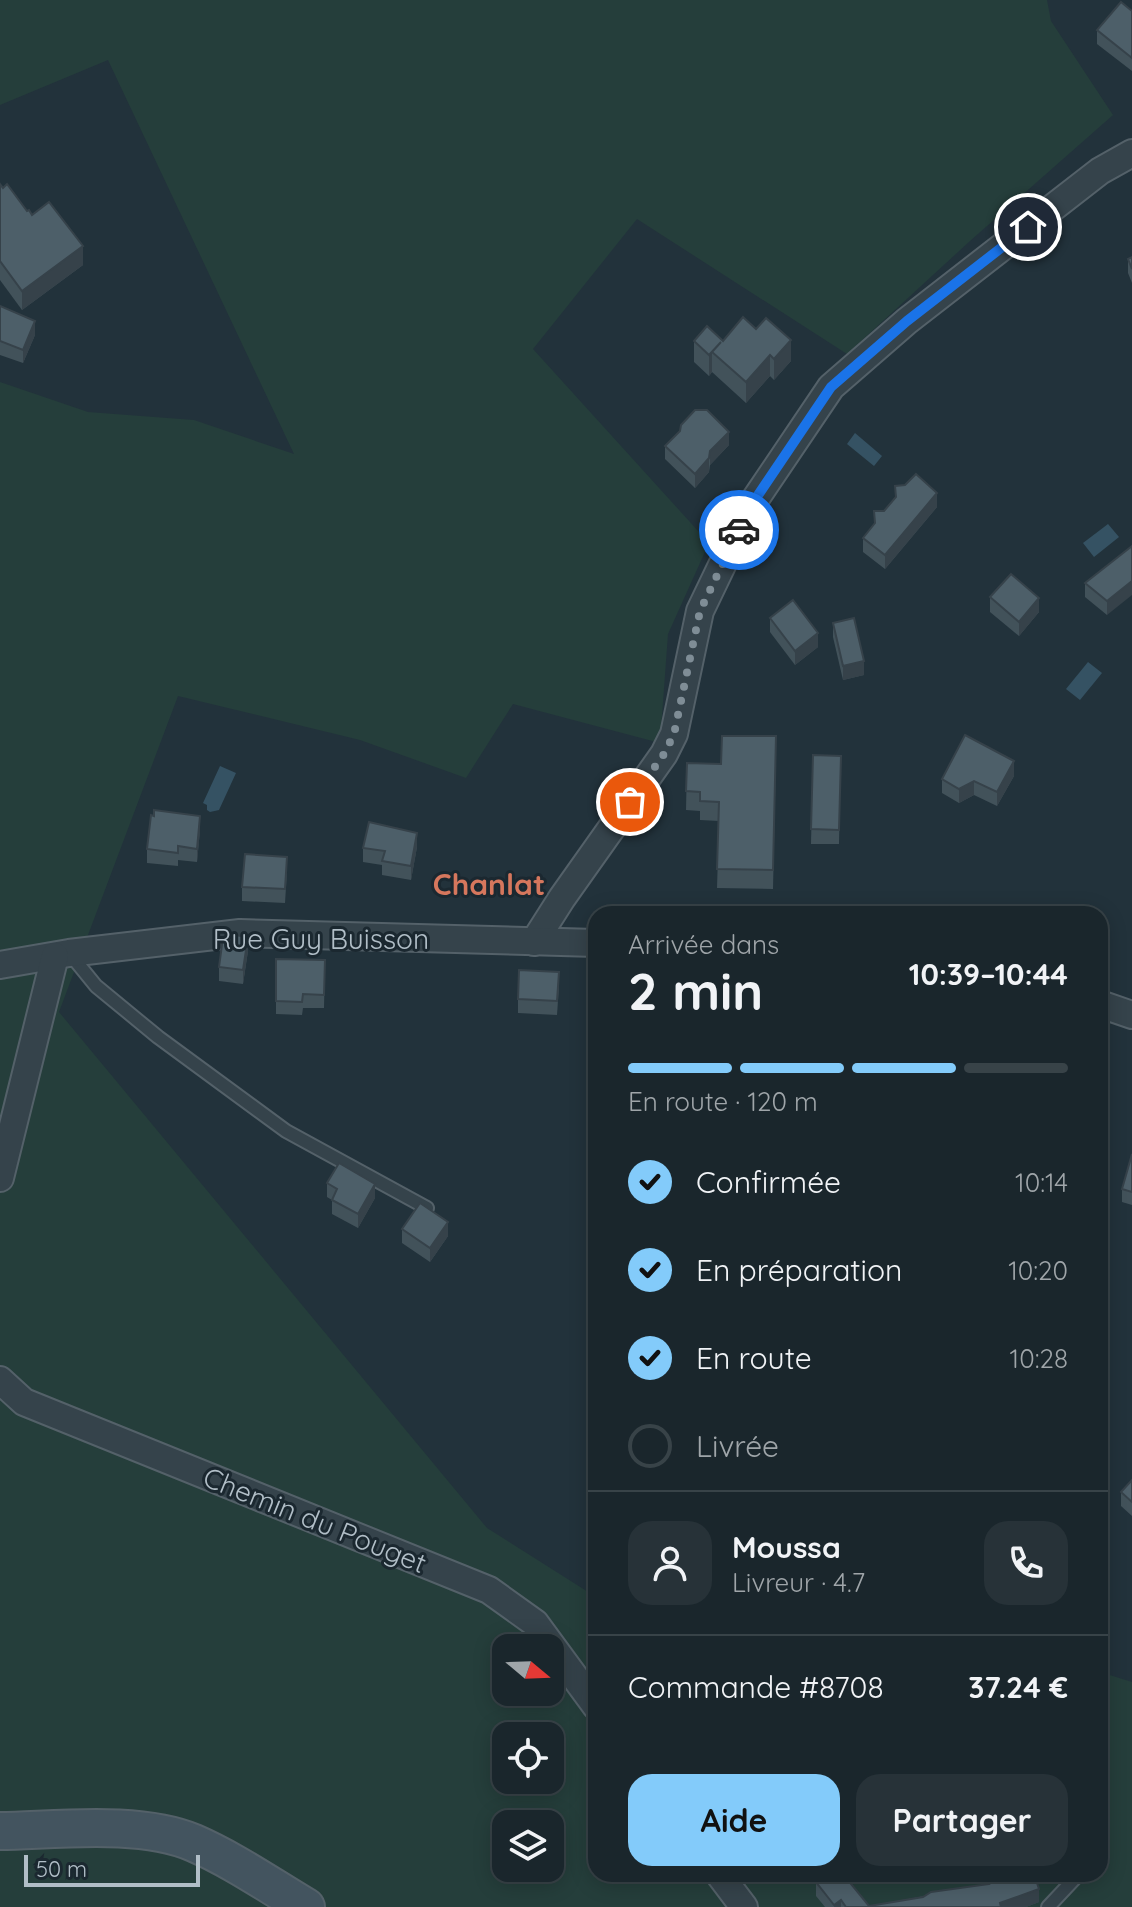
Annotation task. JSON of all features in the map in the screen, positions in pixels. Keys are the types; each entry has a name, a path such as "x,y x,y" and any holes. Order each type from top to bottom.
{"main road":[{"path":"0,1831 143,1830 169,1835 193,1842 306,1907"}],"street":[{"path":"534,942 664,754 674,734 700,611 750,507 831,387 907,321 1100,171 1132,153"},
{"name":"Rue Guy Buisson","path":"0,965 62,954 240,933 588,943"},
{"path":"0,1178 62,954"},
{"path":"1108,1007 1132,1015"},
{"name":"Chemin du Pouget","path":"0,1380 24,1402 489,1590 535,1623 588,1695"},
{"path":"725,1882 744,1907"}],"lane":[{"path":"62,954 158,1037 286,1131 427,1208"},
{"path":"1048,1907 1071,1882"}],"green space":[{"path":"0,0 1047,0 1051,21 1113,115 847,354 637,219 533,349 709,543 668,634 660,743 513,704 466,778 360,740 178,696 59,1012 487,1528 588,1592 588,1882 1108,1882 1108,1674 1132,1682 1132,1907 0,1907 0,382 88,412 194,420 294,454 108,60 0,105"}],"water":[{"path":"855,433 882,456 874,466 847,444"},
{"path":"1108,524 1119,537 1094,557 1083,543"},
{"path":"1088,662 1102,673 1080,700 1066,689"},
{"path":"220,766 236,773 219,810 210,812 203,803"}],"building":[{"path":"1121,2 1132,11 1132,58 1097,30"},
{"path":"0,184 3,188 7,184 32,215 49,202 83,246 22,291 0,261"},
{"path":"0,306 35,321 23,350 0,341"},
{"path":"743,317 756,329 766,318 791,340 774,359 770,355 746,382 712,352 721,342 709,355 694,341 707,326 723,341"},
{"path":"695,410 707,410 729,432 710,451 709,458 695,474 665,446"},
{"path":"916,474 937,493 885,555 863,538 875,523 874,511 884,511 896,497 895,486 905,485"},
{"path":"1132,546 1132,581 1107,601 1085,583"},
{"path":"1011,574 1039,598 1019,622 990,597"},
{"path":"793,600 818,633 795,651 770,618"},
{"path":"854,618 864,661 843,666 833,623"},
{"path":"965,735 1014,761 997,792 974,781 959,789 942,779"},
{"path":"722,736 776,736 773,870 717,869 719,802 700,801 700,792 686,791 687,763 721,764"},
{"path":"813,755 841,756 839,830 811,829"},
{"path":"154,810 200,816 197,849 178,846 178,853 147,849"},
{"path":"369,822 417,833 411,866 382,861 385,851 363,848"},
{"path":"245,854 287,857 285,889 242,887"},
{"path":"223,937 248,937 243,970 219,967"},
{"path":"276,959 325,960 324,995 303,994 302,1002 276,1001"},
{"path":"519,970 559,972 557,1001 518,999"},
{"path":"1132,1154 1132,1192 1122,1189"},
{"path":"339,1163 375,1184 358,1214 332,1200 337,1189 327,1183"},
{"path":"420,1203 448,1222 430,1248 402,1229"},
{"path":"1132,1480 1132,1502 1121,1492"},
{"path":"816,1882 850,1882 869,1906 988,1882 1037,1882 1039,1889 1000,1903 1001,1907 846,1907 841,1900 834,1905"}],"way so far":[{"path":"630,802 664,754 674,734 700,611 739,530"}],"district":[{"name":"Chanlat","path":"489,885"}],"route":[{"path":"739,530 750,507 831,387 907,321 1028,227"}]}
